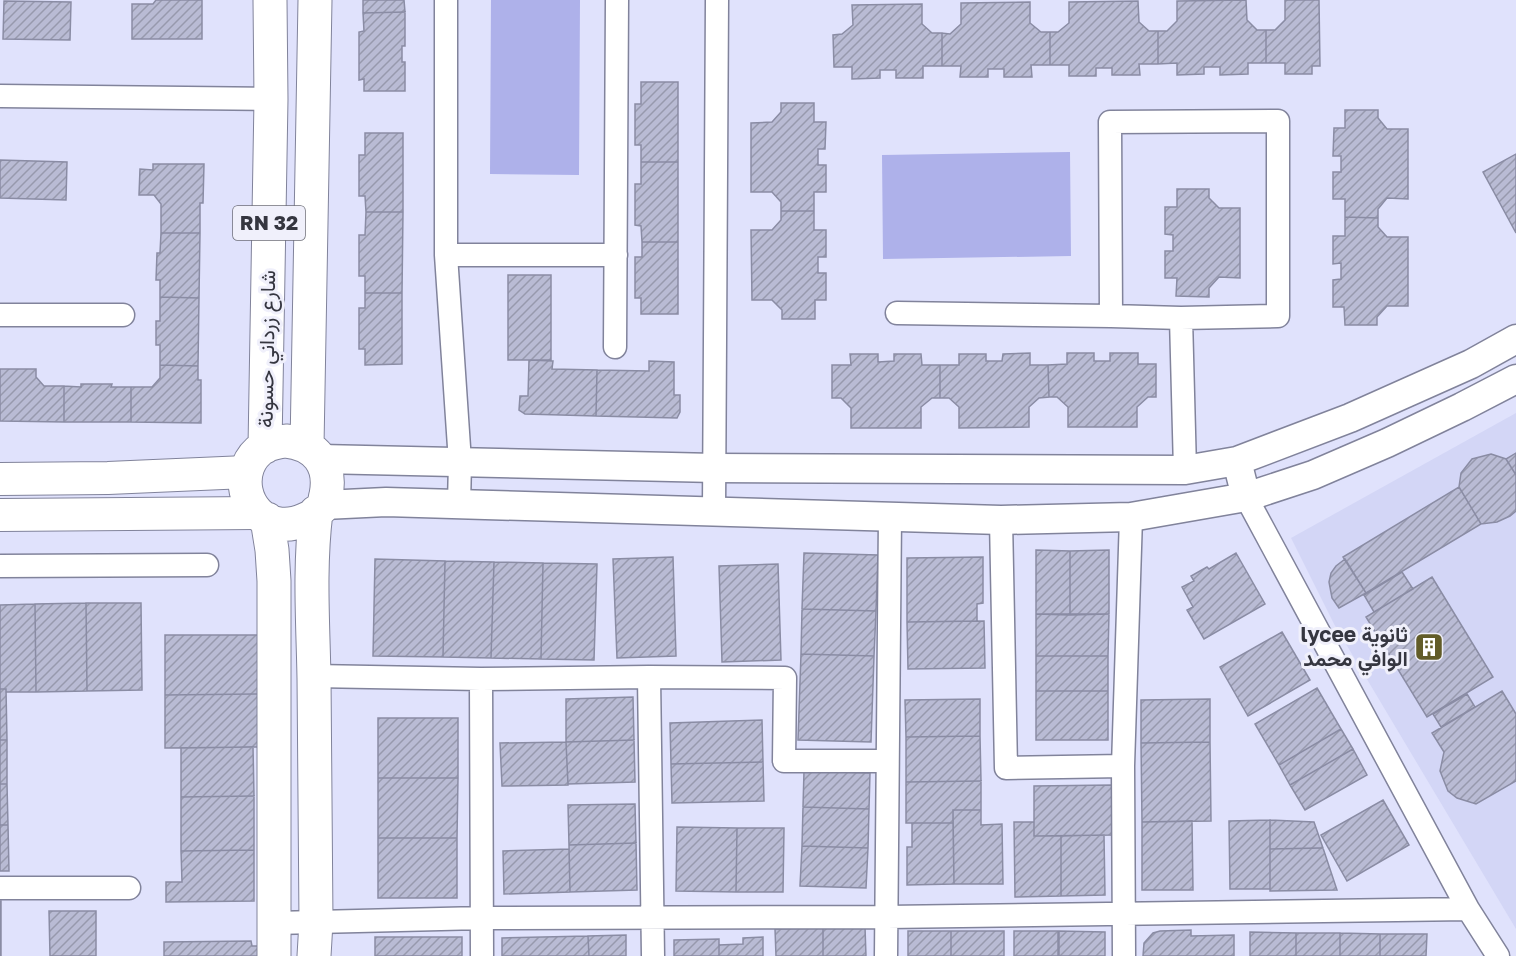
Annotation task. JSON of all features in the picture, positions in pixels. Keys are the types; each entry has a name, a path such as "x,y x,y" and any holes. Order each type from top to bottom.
{"main road":[{"name":"شارع زرداني حسونة","path":"255,459 271,99 270,0"},
{"name":"شارع زرداني حسونة","path":"314,453 315,0"},
{"path":"274,956 274,581 272,550 262,516 249,501 245,487 255,459 275,442 286,441 297,442 314,453 327,472 328,485 313,535 314,956"},
{"path":"0,479 108,478 255,459"},
{"path":"0,515 262,516 280,524 294,524 307,519 320,508"}],"street":[{"path":"446,0 446,255 460,462 459,504"},
{"path":"615,346 617,0"},
{"path":"714,512 717,0"},
{"path":"0,96 271,99"},
{"path":"897,313 1181,318 1278,316 1278,121 1110,122 1111,315"},
{"path":"446,255 616,255"},
{"path":"0,315 123,315"},
{"path":"1181,318 1185,470"},
{"path":"314,453 460,462 715,468 1185,470 1238,461 1350,418 1471,364 1516,339"},
{"path":"320,508 386,502 1001,520 1131,517 1246,497 1313,475 1451,412 1516,379"},
{"path":"1350,418 1363,453"},
{"path":"1238,461 1246,497 1468,909 1498,956"},
{"path":"886,956 890,516"},
{"path":"1124,956 1123,766 1131,517"},
{"path":"1001,520 1006,768 1123,766"},
{"path":"0,566 207,565"},
{"path":"314,676 481,679 785,678 784,761 887,761"},
{"path":"649,677 653,956"},
{"path":"481,679 482,956"},
{"path":"0,888 129,888"},
{"path":"275,923 482,918 886,917 1468,909"}],"shaded area":[{"path":"491,0 580,0 579,175 490,174"},
{"path":"1070,152 1071,256 883,259 882,155"},
{"name":"lycee ثانوية الوافي محمد","path":"1516,413 1516,929 1334,624 1291,538"}],"building":[{"path":"156,0 202,0 202,39 132,39 132,4 153,4"},
{"path":"363,0 404,0 405,12 363,13"},
{"path":"1246,0 1247,20 1257,30 1266,30 1266,63 1248,63 1248,74 1220,75 1220,67 1204,67 1204,74 1177,75 1177,63 1158,64 1158,31 1167,31 1177,21 1177,1"},
{"path":"1285,0 1319,0 1320,66 1312,66 1312,74 1285,74 1285,63 1266,63 1266,30 1275,30 1285,20"},
{"path":"4,1 71,2 70,40 3,39"},
{"path":"1138,1 1139,22 1149,31 1158,31 1158,64 1139,64 1140,75 1112,75 1112,68 1096,68 1096,76 1069,76 1069,65 1050,65 1050,32 1058,32 1069,23 1069,2"},
{"path":"1030,2 1030,23 1041,32 1050,32 1050,65 1031,65 1032,77 1004,77 1004,69 988,69 988,77 960,77 961,66 942,66 942,33 950,34 961,24 961,3"},
{"path":"922,4 922,24 932,33 942,33 942,66 923,66 923,78 896,78 896,70 880,70 880,78 852,79 852,67 834,67 833,35 842,34 853,25 852,5"},
{"path":"405,12 405,46 402,46 402,62 405,62 405,91 364,91 364,79 359,80 359,32 364,31 363,13"},
{"path":"641,82 678,82 678,162 641,162 641,145 635,145 635,104 641,104"},
{"path":"781,103 814,103 814,122 826,122 825,149 818,149 818,165 826,165 826,192 814,192 814,211 781,211 781,202 772,192 751,192 751,123 772,122 781,112"},
{"path":"1345,110 1378,110 1378,118 1387,129 1408,129 1408,199 1387,198 1378,209 1378,218 1345,217 1345,199 1333,199 1333,172 1341,172 1341,156 1333,156 1334,128 1345,128"},
{"path":"365,133 403,133 403,212 366,212 365,196 359,196 359,155 365,155"},
{"path":"1516,154 1516,233 1483,172"},
{"path":"0,160 67,162 66,200 0,198"},
{"path":"641,162 678,162 678,242 642,242 641,226 635,225 635,184 641,184"},
{"path":"153,164 204,164 200,233 161,233 161,204 154,195 139,195 140,169 153,170"},
{"path":"1177,189 1209,189 1209,198 1219,208 1240,208 1240,278 1219,277 1209,288 1209,297 1176,296 1177,278 1165,278 1165,251 1173,251 1173,235 1165,234 1165,207 1177,207"},
{"path":"781,211 814,211 814,230 826,230 826,257 818,257 818,273 826,273 826,300 815,300 815,319 782,319 782,310 772,300 752,300 751,230 772,230 781,220"},
{"path":"366,212 403,212 402,293 365,293 365,276 359,276 359,235 365,235"},
{"path":"1345,217 1378,218 1378,227 1387,237 1408,237 1408,306 1387,306 1377,317 1377,325 1345,325 1344,307 1333,307 1333,280 1341,279 1341,263 1333,264 1333,236 1345,236"},
{"path":"161,233 200,233 199,298 160,297 160,280 156,280 157,253 160,253"},
{"path":"642,242 678,242 678,314 641,314 641,298 635,298 635,257 642,257"},
{"path":"508,275 551,275 551,360 508,360"},
{"path":"365,293 402,293 402,364 365,365 365,349 359,349 359,308 365,308"},
{"path":"160,297 199,298 198,366 160,365 160,345 156,345 156,321 160,321"},
{"path":"1030,353 1030,365 1048,365 1049,397 1039,398 1029,407 1029,427 959,428 959,407 949,398 940,398 940,365 959,365 959,354 986,354 986,361 1002,361 1003,354"},
{"path":"1067,353 1094,353 1094,361 1110,361 1110,353 1138,353 1138,364 1156,364 1156,397 1148,397 1137,407 1137,427 1068,427 1068,407 1057,397 1049,397 1048,365 1067,364"},
{"path":"850,354 878,354 878,362 894,361 894,354 921,354 922,365 940,365 940,398 932,398 921,407 921,428 851,428 851,408 841,398 832,398 832,365 851,365"},
{"path":"529,360 553,361 552,369 597,370 596,416 525,414 519,410 520,396 528,396"},
{"path":"649,361 674,362 674,395 680,395 680,412 677,418 596,416 597,370 649,371"},
{"path":"160,365 198,366 198,380 201,380 201,423 131,422 131,387 152,387 160,378"},
{"path":"0,369 36,369 36,377 44,386 64,386 64,422 0,421"},
{"path":"81,384 112,384 111,387 131,387 131,422 64,422 64,386 81,387"},
{"path":"1516,453 1516,475 1506,459"},
{"path":"1491,454 1506,459 1516,475 1516,511 1497,522 1481,524 1459,487 1461,473 1472,459"},
{"name":"lycee ثانوية الوافي محمد","path":"1459,487 1481,524 1366,593 1343,557"},
{"path":"1036,550 1070,551 1070,615 1036,614"},
{"path":"1109,550 1109,614 1070,615 1070,551"},
{"path":"804,553 878,555 876,611 802,609"},
{"path":"1236,553 1265,604 1204,639 1187,610 1193,607 1182,587 1194,581 1191,576 1207,567 1209,569"},
{"path":"673,557 676,656 617,658 613,559"},
{"path":"983,557 983,603 977,604 977,621 907,622 907,558"},
{"path":"375,559 445,561 443,657 373,656"},
{"path":"1345,559 1366,593 1339,608 1332,598 1329,582 1331,573"},
{"path":"445,561 494,562 491,658 443,657"},
{"path":"494,562 543,563 541,659 491,658"},
{"path":"543,563 597,564 594,660 541,659"},
{"path":"778,564 781,660 722,662 719,566"},
{"name":"lycee ثانوية الوافي محمد","path":"1402,572 1413,589 1374,612 1364,595"},
{"name":"lycee ثانوية الوافي محمد","path":"1432,577 1493,677 1427,717 1366,617"},
{"path":"86,603 141,603 142,690 87,691"},
{"path":"86,603 87,691 36,692 35,604"},
{"path":"35,604 36,692 6,692 6,689 0,689 0,605"},
{"path":"802,609 876,611 874,656 801,654"},
{"path":"1036,614 1109,614 1108,656 1036,656"},
{"path":"984,621 985,668 908,669 907,622"},
{"path":"1282,632 1310,680 1248,716 1220,667"},
{"path":"165,635 258,635 258,694 165,695"},
{"path":"801,654 874,656 871,742 798,740"},
{"path":"1036,656 1108,656 1108,691 1036,691"},
{"path":"1317,688 1341,729 1279,765 1255,724"},
{"path":"0,689 6,689 7,740 0,740"},
{"path":"1036,691 1108,691 1108,740 1036,740"},
{"path":"1502,691 1516,714 1516,781 1476,804 1457,798 1448,791 1440,771 1444,752 1432,733"},
{"path":"258,694 258,747 165,748 165,695"},
{"name":"lycee ثانوية الوافي محمد","path":"1467,694 1475,707 1441,727 1433,714"},
{"path":"633,697 634,740 566,742 566,699"},
{"path":"980,699 980,736 906,737 905,700"},
{"path":"1210,699 1210,742 1141,743 1141,700"},
{"path":"378,718 458,718 458,778 378,778"},
{"path":"762,720 763,762 671,764 670,723"},
{"path":"1341,729 1353,749 1290,785 1279,765"},
{"path":"980,736 981,781 906,782 906,737"},
{"path":"0,740 7,740 7,784 0,784"},
{"path":"634,740 635,782 568,784 566,742"},
{"path":"566,742 568,785 502,786 500,743"},
{"path":"1210,742 1211,821 1142,822 1141,743"},
{"path":"253,747 254,796 181,797 181,748"},
{"path":"1353,749 1367,775 1305,810 1290,785"},
{"path":"763,762 764,801 672,803 671,764"},
{"path":"804,771 870,773 869,809 803,807"},
{"path":"378,778 458,778 457,838 378,838"},
{"path":"981,781 981,810 953,810 953,823 906,823 906,782"},
{"path":"0,784 7,784 8,825 0,825"},
{"path":"1112,785 1113,835 1034,836 1034,786"},
{"path":"254,796 254,850 181,851 181,797"},
{"path":"1383,800 1409,845 1347,881 1321,835"},
{"path":"635,804 636,843 569,845 568,805"},
{"path":"803,807 869,809 868,848 802,846"},
{"path":"953,810 981,810 981,825 1002,824 1003,884 954,884"},
{"path":"1270,820 1314,822 1323,848 1270,849"},
{"path":"1270,820 1270,889 1230,889 1229,821"},
{"path":"1192,821 1193,890 1142,890 1142,822"},
{"path":"1014,822 1034,822 1034,836 1061,836 1061,896 1015,897"},
{"path":"912,823 953,823 954,884 907,885 907,847 912,847"},
{"path":"0,825 8,825 9,871 0,871"},
{"path":"677,827 737,828 736,892 676,891"},
{"path":"737,828 784,828 783,892 736,892"},
{"path":"1104,835 1105,895 1061,896 1061,836"},
{"path":"378,838 457,838 457,898 378,898"},
{"path":"636,843 637,890 570,892 569,845"},
{"path":"802,846 868,848 866,888 800,886"},
{"path":"1323,848 1337,890 1270,891 1270,849"},
{"path":"569,849 570,892 504,894 503,851"},
{"path":"254,850 254,901 166,902 166,882 182,882 181,851"},
{"path":"1,901 1,956 0,956"},
{"path":"49,911 96,911 96,956 50,956"},
{"path":"865,927 866,956 823,956 823,928"},
{"path":"823,928 823,956 776,956 775,929"},
{"path":"1191,930 1191,936 1234,935 1234,956 1143,956 1144,943 1153,933"},
{"path":"908,931 951,931 951,956 908,956"},
{"path":"951,931 1004,931 1004,956 951,956"},
{"path":"1014,931 1058,931 1058,956 1014,956"},
{"path":"1059,931 1105,932 1105,956 1059,956"},
{"path":"1250,932 1296,933 1296,956 1250,956"},
{"path":"1296,933 1340,933 1340,956 1296,956"},
{"path":"1340,933 1380,934 1380,956 1340,956"},
{"path":"1380,934 1427,934 1426,956 1380,956"},
{"path":"626,935 626,956 589,956 588,936"},
{"path":"588,936 589,956 502,956 502,938"},
{"path":"375,937 462,937 462,956 375,956"},
{"path":"763,937 763,956 719,956 719,945 743,944 743,938"},
{"path":"719,939 719,956 674,956 674,940"},
{"path":"251,941 252,946 262,946 262,956 164,956 164,942"}],"place":[{"name":"lycee ثانوية الوافي محمد","path":"1429,647"}]}
